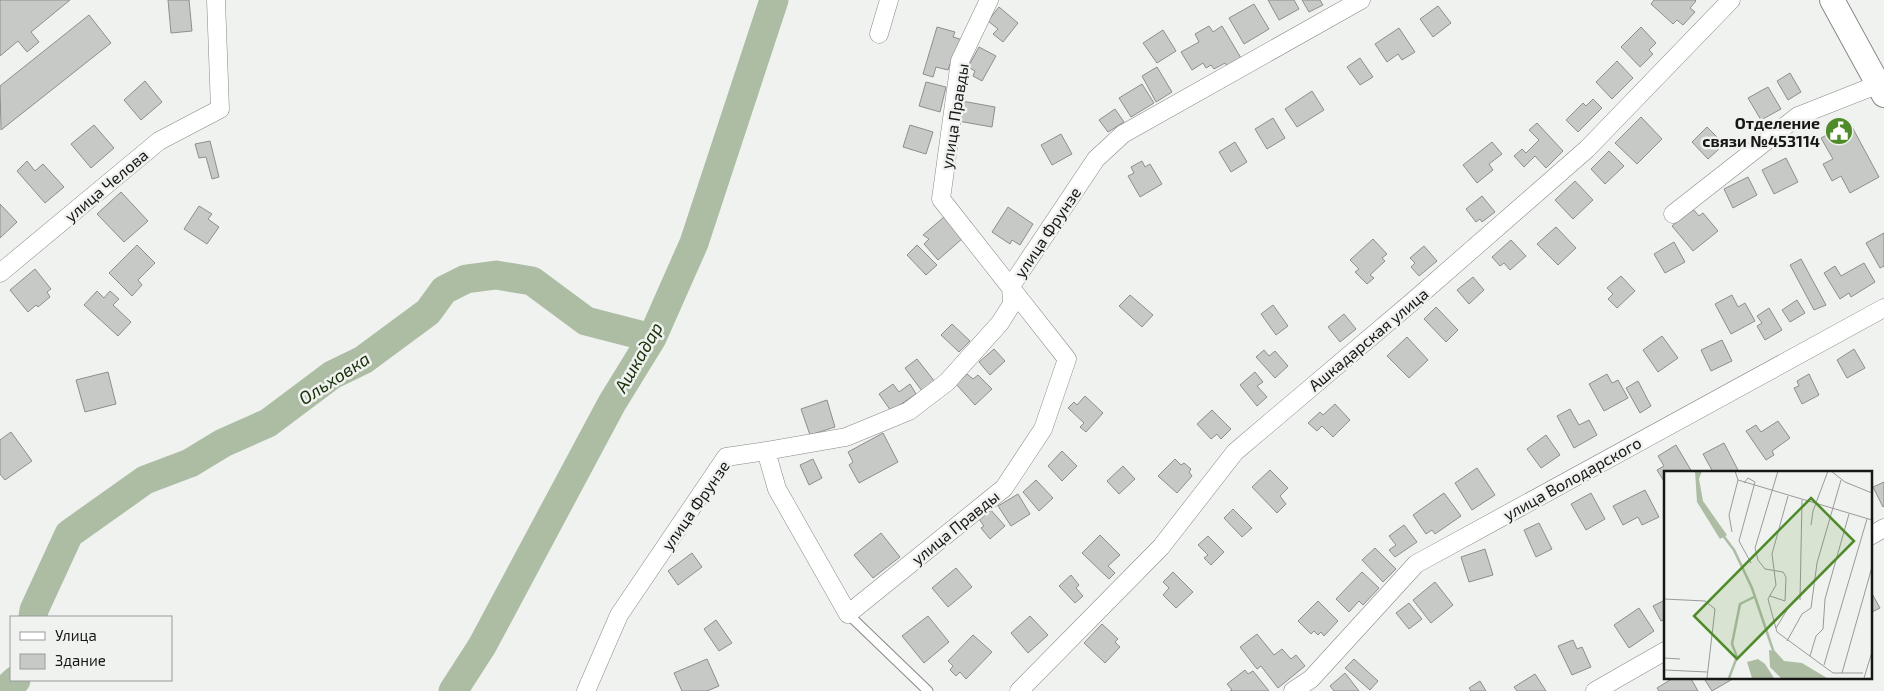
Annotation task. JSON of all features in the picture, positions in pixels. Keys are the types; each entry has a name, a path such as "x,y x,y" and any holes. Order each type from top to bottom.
{"street":[{"name":"улица Челова","path":"0,273 159,141 220,109 216,0"},
{"path":"879,34 889,0"},
{"name":"улица Правды","path":"848,614 1004,488 1043,429 1067,359 941,199 960,61 989,0"},
{"name":"улица Фрунзе","path":"586,691 619,615 726,456 766,452 846,437 909,411 947,382 1000,323 1012,304 1010,286 1096,159 1123,134 1361,0"},
{"name":"Ашкадарская улица","path":"1019,691 1161,547 1235,452 1412,302 1587,149 1731,0"},
{"path":"1673,214 1798,116 1882,87 1832,0"},
{"name":"улица Володарского","path":"1293,691 1311,679 1416,564 1884,308"},
{"path":"766,452 778,488 848,614"},
{"path":"1872,535 1884,528"},
{"path":"1595,691 1664,652"}],"lane":[{"path":"848,614 928,691"}],"building":[{"path":"0,0 70,0 31,32 39,42 27,52 18,41 0,56"},
{"path":"168,0 189,0 192,31 171,33"},
{"path":"1268,0 1294,0 1299,9 1279,20"},
{"path":"1302,0 1320,0 1323,5 1309,12"},
{"path":"1654,0 1695,0 1690,8 1695,12 1683,25 1677,20 1673,24 1651,4"},
{"path":"1254,4 1269,29 1244,44 1229,18"},
{"path":"1438,6 1451,23 1433,37 1420,19"},
{"path":"999,7 1018,23 1003,42 993,34 998,29 988,21"},
{"path":"89,15 111,43 1,130 0,86"},
{"path":"1209,26 1213,32 1222,26 1241,58 1227,66 1225,63 1214,69 1211,65 1206,68 1203,63 1192,70 1181,52 1199,42 1195,34"},
{"path":"937,27 955,32 953,37 963,40 955,65 950,64 948,70 936,67 933,77 923,74"},
{"path":"1641,27 1656,43 1649,50 1653,54 1640,67 1621,47"},
{"path":"1399,28 1415,52 1402,60 1398,54 1387,62 1375,44"},
{"path":"1163,30 1176,51 1157,63 1143,43"},
{"path":"979,47 996,56 982,81 973,76 975,71 968,67"},
{"path":"1360,58 1373,77 1360,85 1347,67"},
{"path":"1617,61 1633,78 1612,99 1596,82"},
{"path":"1157,67 1172,92 1156,102 1142,76"},
{"path":"1790,73 1801,92 1788,100 1777,81"},
{"path":"145,81 162,102 141,120 124,100"},
{"path":"926,82 946,87 940,112 919,106"},
{"path":"1142,84 1154,103 1131,117 1119,98"},
{"path":"1768,87 1781,109 1761,120 1748,98"},
{"path":"1312,91 1324,110 1297,127 1285,109"},
{"path":"1593,99 1602,108 1578,132 1566,120 1583,103 1586,106"},
{"path":"962,101 995,107 992,127 958,121"},
{"path":"1115,109 1124,122 1108,132 1099,120"},
{"path":"1641,117 1662,139 1637,164 1615,143"},
{"path":"1273,118 1285,138 1267,149 1255,129"},
{"path":"1537,123 1563,151 1546,168 1535,156 1524,167 1514,156 1522,149 1526,153 1539,140 1529,130"},
{"path":"1850,123 1879,177 1850,193 1841,176 1832,181 1823,164 1833,159 1821,138"},
{"path":"94,125 114,148 91,168 71,144"},
{"path":"910,125 933,132 926,154 903,147"},
{"path":"1707,127 1717,137 1712,142 1719,149 1708,159 1692,142"},
{"path":"1061,134 1072,154 1052,165 1041,145"},
{"path":"210,141 219,177 212,179 206,157 199,158 195,144"},
{"path":"1235,142 1247,162 1231,172 1219,152"},
{"path":"1492,142 1502,154 1489,164 1493,170 1477,183 1463,165"},
{"path":"1609,151 1624,166 1605,184 1591,169"},
{"path":"1786,158 1798,182 1774,194 1762,170"},
{"path":"27,161 35,171 43,164 64,187 45,203 17,171"},
{"path":"1142,161 1145,167 1150,164 1162,184 1140,197 1128,176 1134,173 1131,167"},
{"path":"1748,177 1757,195 1733,208 1724,189"},
{"path":"1575,181 1593,200 1573,219 1555,200"},
{"path":"121,192 148,221 124,242 97,214"},
{"path":"1482,196 1495,212 1482,222 1480,219 1476,222 1466,209"},
{"path":"0,204 17,222 0,238"},
{"path":"199,206 212,214 208,219 219,227 207,244 184,229"},
{"path":"1008,207 1033,224 1020,245 1012,240 1010,244 992,232"},
{"path":"1693,209 1699,216 1703,213 1718,231 1693,251 1672,226"},
{"path":"944,217 963,238 938,260 924,244 929,239 923,235"},
{"path":"1556,227 1576,248 1558,265 1537,244"},
{"path":"1884,233 1884,266 1880,268 1866,243"},
{"path":"1373,239 1387,254 1382,258 1385,261 1370,275 1374,278 1367,284 1355,272 1359,269 1350,260"},
{"path":"1511,240 1526,256 1510,270 1504,263 1500,266 1492,257"},
{"path":"1674,242 1685,262 1665,273 1654,254"},
{"path":"137,245 155,263 138,280 142,285 132,296 109,273"},
{"path":"917,245 937,265 926,275 907,255"},
{"path":"1424,246 1437,261 1419,276 1411,267 1415,263 1410,258"},
{"path":"1801,259 1826,305 1814,310 1790,265"},
{"path":"1864,263 1875,282 1851,297 1849,293 1840,299 1824,273 1835,266 1841,276"},
{"path":"35,269 51,289 47,292 50,297 38,307 36,305 28,312 10,290"},
{"path":"1621,276 1635,291 1617,308 1608,299 1613,294 1607,288"},
{"path":"1473,277 1484,290 1469,304 1457,290"},
{"path":"97,291 104,298 110,291 119,299 113,305 131,322 118,336 84,305"},
{"path":"1130,295 1153,315 1142,327 1119,306"},
{"path":"1732,295 1738,307 1745,303 1755,321 1731,334 1715,304"},
{"path":"1797,300 1805,313 1790,322 1782,310"},
{"path":"1273,305 1288,326 1276,335 1261,314"},
{"path":"1436,307 1458,330 1446,342 1424,319"},
{"path":"1769,308 1782,330 1765,340 1757,326 1762,323 1757,316"},
{"path":"1344,314 1356,329 1340,342 1328,327"},
{"path":"952,324 970,341 959,352 941,335"},
{"path":"1662,336 1678,358 1658,372 1643,350"},
{"path":"1407,337 1428,360 1409,378 1387,356"},
{"path":"1722,340 1732,361 1711,371 1701,350"},
{"path":"994,349 1005,361 990,375 979,362"},
{"path":"1854,349 1865,368 1847,378 1837,360"},
{"path":"1264,350 1269,356 1275,351 1288,366 1275,378 1256,357"},
{"path":"917,359 935,382 922,391 905,368"},
{"path":"108,372 116,404 85,412 76,380"},
{"path":"1255,372 1263,382 1257,386 1267,397 1257,406 1240,385"},
{"path":"967,374 973,379 978,375 992,389 975,405 956,384"},
{"path":"1607,374 1612,383 1618,380 1628,398 1604,411 1589,384"},
{"path":"1809,374 1819,395 1802,404 1794,388 1799,386 1797,381"},
{"path":"1638,381 1651,406 1640,413 1626,388"},
{"path":"893,384 899,392 910,384 916,394 891,411 879,394"},
{"path":"1085,396 1103,413 1086,432 1080,427 1084,423 1068,408 1074,402 1077,405"},
{"path":"827,400 835,427 810,435 801,409"},
{"path":"1335,404 1350,420 1333,437 1322,426 1317,431 1308,423 1320,412 1323,415"},
{"path":"1570,409 1579,425 1589,420 1597,435 1574,448 1557,416"},
{"path":"1212,410 1231,429 1221,439 1217,434 1211,439 1197,424"},
{"path":"1778,421 1790,438 1772,451 1774,455 1766,460 1746,431 1756,425 1761,432"},
{"path":"11,432 32,461 5,480 0,474 0,440"},
{"path":"883,433 898,462 859,483 849,465 853,462 848,452"},
{"path":"1546,435 1560,455 1541,468 1527,449"},
{"path":"1724,443 1738,471 1712,471 1703,454"},
{"path":"1676,445 1691,471 1664,471 1664,481 1657,470 1664,466 1658,456"},
{"path":"1062,451 1077,466 1062,481 1048,466"},
{"path":"813,459 822,478 809,485 800,465"},
{"path":"1175,459 1181,465 1184,463 1191,469 1189,472 1192,476 1177,493 1158,476"},
{"path":"1123,466 1135,479 1119,494 1107,481"},
{"path":"1477,468 1495,495 1472,510 1455,483"},
{"path":"1270,470 1288,488 1280,496 1286,504 1277,513 1252,487"},
{"path":"1036,480 1053,498 1039,511 1023,492"},
{"path":"1884,482 1884,506 1883,507 1873,487"},
{"path":"1645,490 1659,517 1642,525 1638,517 1623,525 1613,506"},
{"path":"1444,493 1461,516 1435,534 1432,530 1426,534 1413,515"},
{"path":"1591,493 1605,519 1586,530 1571,504"},
{"path":"1018,494 1030,514 1011,526 998,506"},
{"path":"990,509 1005,526 990,539 981,528 984,526 979,519"},
{"path":"1233,509 1252,528 1242,537 1224,518"},
{"path":"1539,523 1552,549 1536,557 1524,530"},
{"path":"1404,525 1417,542 1395,557 1389,550 1396,545 1389,536"},
{"path":"881,533 900,557 873,578 854,555"},
{"path":"1100,535 1120,555 1108,566 1115,573 1109,579 1082,553"},
{"path":"1208,536 1224,552 1211,565 1204,558 1208,555 1198,545"},
{"path":"1375,548 1396,569 1383,582 1362,560"},
{"path":"1485,549 1493,575 1469,582 1461,557"},
{"path":"692,553 702,567 678,585 668,571"},
{"path":"956,568 972,587 948,607 932,588"},
{"path":"1173,572 1193,592 1176,608 1163,595 1169,588 1163,582"},
{"path":"1362,572 1379,588 1363,605 1359,601 1349,612 1336,599"},
{"path":"1071,575 1079,585 1076,588 1083,596 1075,603 1059,586"},
{"path":"1435,582 1453,605 1431,623 1413,600"},
{"path":"1872,594 1880,608 1872,612"},
{"path":"1664,600 1664,620 1661,621 1653,606"},
{"path":"1318,601 1338,621 1324,636 1321,632 1318,635 1314,631 1311,634 1298,621"},
{"path":"1409,603 1422,619 1409,629 1396,613"},
{"path":"1639,608 1654,631 1629,648 1614,625"},
{"path":"928,616 949,642 924,663 902,636"},
{"path":"1030,616 1048,635 1028,653 1011,633"},
{"path":"716,620 732,643 719,651 704,629"},
{"path":"1102,624 1118,639 1115,642 1120,647 1105,663 1084,643"},
{"path":"1257,634 1274,655 1282,649 1291,659 1296,655 1305,666 1278,688 1261,666 1257,669 1240,647"},
{"path":"973,635 992,652 966,679 960,672 956,676 950,670 953,666 948,661"},
{"path":"1573,640 1577,649 1582,647 1591,667 1572,675 1558,646"},
{"path":"707,659 719,686 707,691 682,691 674,673"},
{"path":"1354,659 1378,681 1370,690 1345,668"},
{"path":"1245,670 1248,674 1253,671 1269,691 1230,691 1232,690 1227,684"},
{"path":"1345,673 1359,691 1334,691 1330,686"},
{"path":"1535,674 1546,691 1517,691 1514,687"},
{"path":"1673,678 1691,678 1698,691 1659,691 1657,688"},
{"path":"1704,678 1734,678 1712,691"},
{"path":"1480,681 1486,691 1471,691 1469,688"}],"waterway":[{"name":"Ашкадар","path":"453,691 482,646 612,403 652,338 694,243 774,0"},
{"name":"Ольховка","path":"33,616 34,610 69,534 145,480 190,463 223,443 268,423 332,375 363,360 428,312 444,290 466,279 496,275 532,281 586,321 652,338"},
{"name":"Ольховка","path":"4,691 15,681"}],"place":[{"name":"Отделение связи №453114","path":"1839,131"}]}
